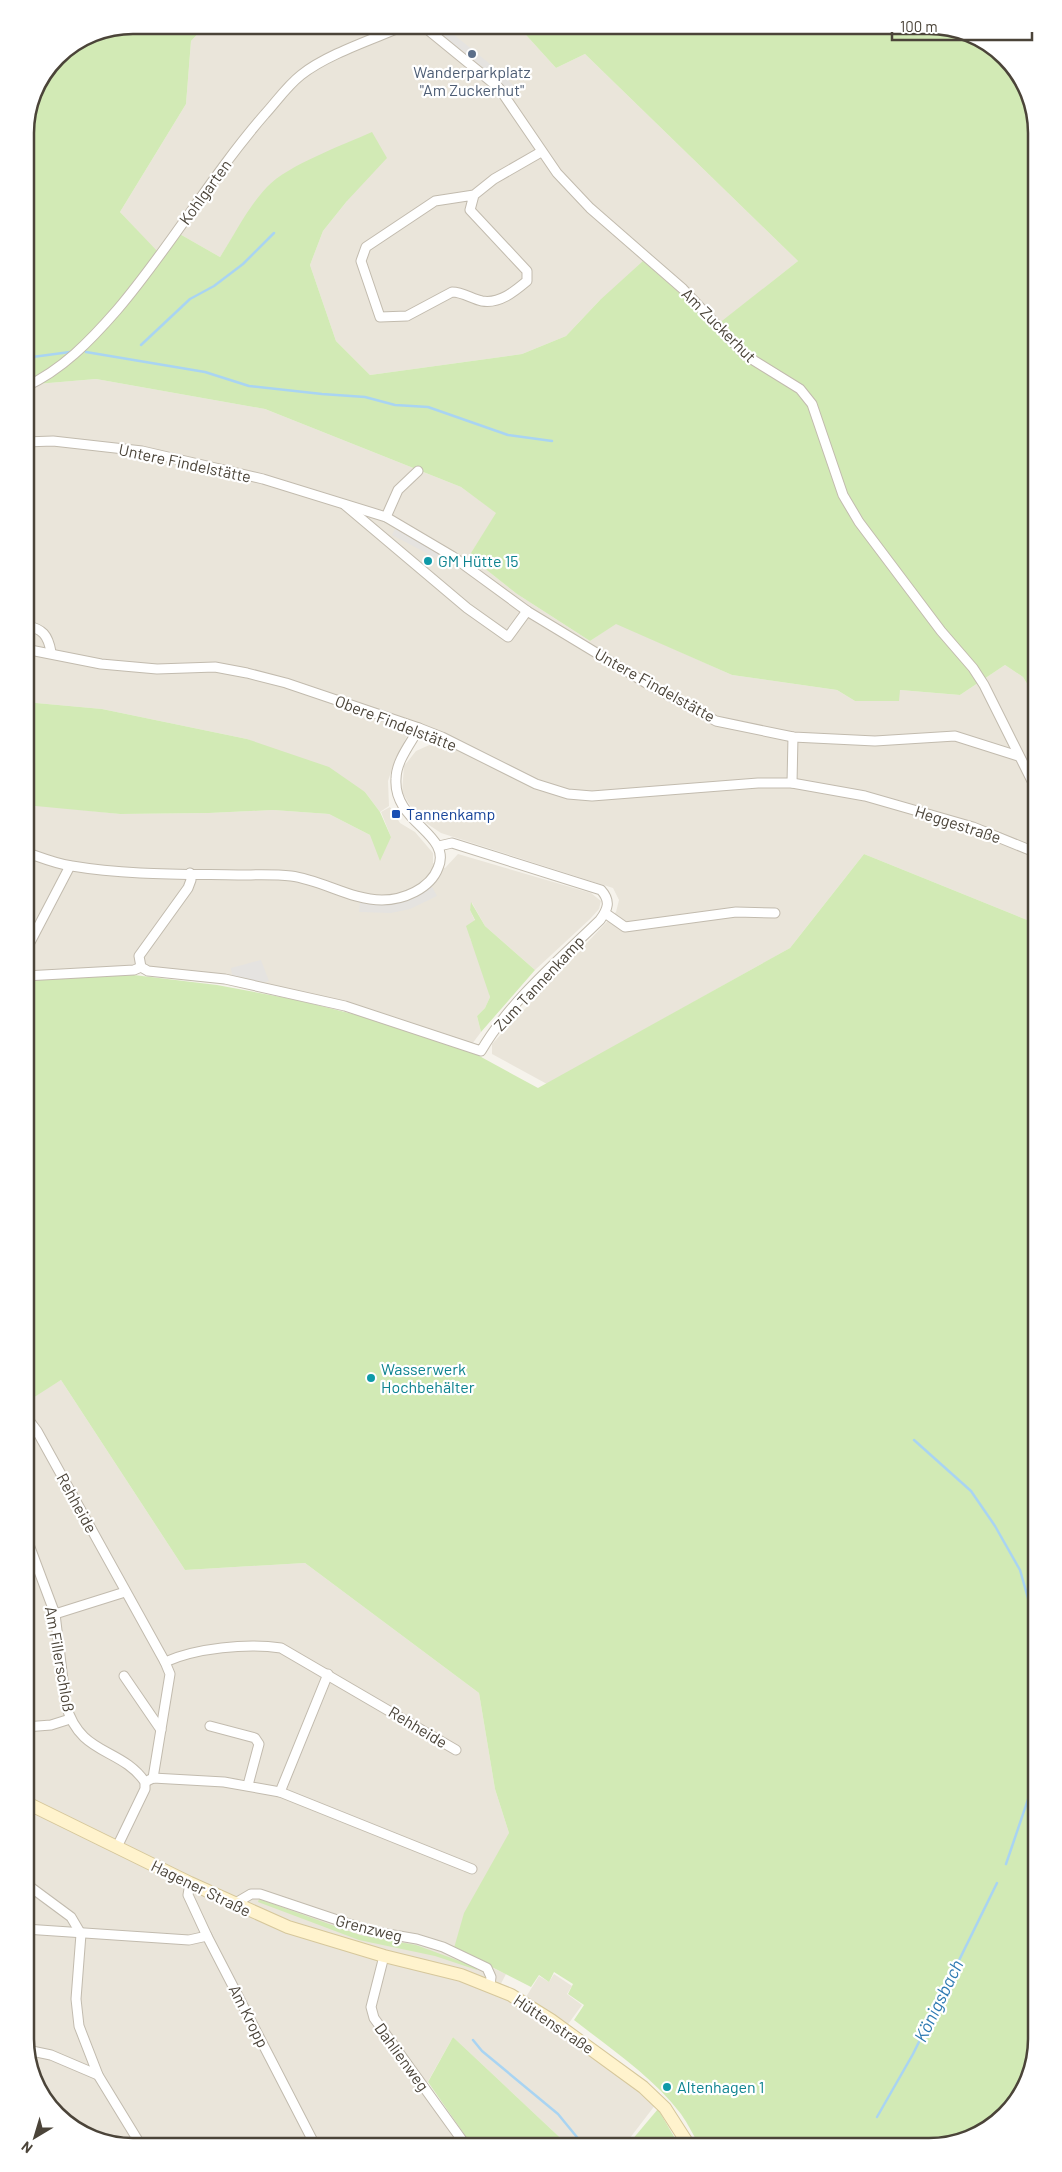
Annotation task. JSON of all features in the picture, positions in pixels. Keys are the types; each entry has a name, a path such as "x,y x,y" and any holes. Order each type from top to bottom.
{"main road":[{"name":"Hagener Straße","path":"34,1806 234,1904 313,1936 384,1956"},
{"name":"Hüttenstraße","path":"384,1956 461,1975 490,1985 538,2011 633,2078 665,2108 684,2138"}],"street":[{"name":"Kohlgarten","path":"34,383 55,370 81,349 137,286 245,137 298,77 312,66 385,34"},
{"name":"Am Zuckerhut","path":"433,34 499,88 541,152 576,194 683,289 745,355 800,389 812,404 843,495 859,522 941,631 973,668 984,685 1028,774"},
{"path":"474,195 470,210 527,271 527,281 510,295 496,300 483,301 452,292 407,316 380,317 361,261 366,247 435,201 458,199 474,195 494,179 541,152"},
{"name":"Untere Findelstätte","path":"34,442 52,441 142,451 263,479 341,501 386,517 452,556 527,611 646,683 716,721 793,737 875,741 955,736 1018,756"},
{"path":"386,517 398,490 418,472"},
{"name":"Untere Findelstätte","path":"341,501 467,608 508,637 527,611"},
{"path":"34,627 38,628 48,637 51,652"},
{"name":"Obere Findelstätte","path":"34,651 51,652 110,664 157,669 215,668 247,673 286,683 442,737 536,784 568,794 592,796 758,782 792,783 865,796 903,807"},
{"path":"34,855 70,866 108,870 291,876 368,898 381,900 400,898 417,891 430,880 438,868 441,855 439,846 403,809 396,795 396,778 400,762 419,728"},
{"path":"792,783 793,737"},
{"name":"Heggestraße","path":"903,807 973,826 1028,849"},
{"path":"439,846 452,843 601,890 607,897 608,906 605,913 625,927 736,912 775,913"},
{"path":"34,935 70,866"},
{"path":"141,967 139,956 188,888 191,880 190,873"},
{"name":"Zum Tannenkamp","path":"34,976 134,970 141,967 148,971 225,979 345,1006 481,1051 488,1038 528,990 605,913"},
{"name":"Rehheide","path":"34,1427 166,1662 170,1674 161,1730 149,1780"},
{"name":"Am Fillerschloß","path":"34,1558 55,1614 66,1705 70,1719 82,1736 93,1746 129,1766 149,1780"},
{"path":"55,1614 126,1592"},
{"name":"Rehheide","path":"166,1662 194,1652 266,1646 281,1648 456,1750"},
{"path":"280,1792 328,1674"},
{"path":"124,1676 161,1730"},
{"path":"34,1726 51,1725 70,1719"},
{"path":"210,1726 255,1738 259,1744 248,1785"},
{"path":"117,1847 149,1780 248,1785 280,1792 472,1869"},
{"name":"Am Kropp","path":"190,1884 188,1895 207,1936 311,2138"},
{"path":"34,1890 71,1917 81,1934 76,1999 79,2026 98,2075 136,2138"},
{"name":"Grenzweg","path":"234,1904 252,1894 260,1894 370,1932 417,1939 444,1947 487,1968 491,1977 490,1985"},
{"path":"34,1930 189,1940 207,1936"},
{"name":"Dahlienweg","path":"384,1956 371,2008 374,2018 461,2138"},
{"path":"35,2052 51,2055 98,2075"}],"shaded area":[{"path":"198,34 525,34 556,68 585,54 798,261 713,329 684,297 600,300 566,336 522,354 370,375 336,341 310,265 323,231 347,201 252,207 220,257 178,233 159,254 120,212 186,104 191,41"},
{"name":"Wanderparkplatz \"Am Zuckerhut\"","path":"441,34 453,34 506,77 522,96 516,99 501,82"},
{"path":"96,379 265,409 461,487 497,513 469,556 517,594 590,641 616,623 732,675 837,690 855,701 900,690 960,695 1005,665 1023,677 1028,685 1028,920 864,854 790,948 547,1084 492,1054 492,1044 616,912 619,900 613,888 441,833 417,817 402,792 404,766 416,751 436,742 442,732 414,722 395,760 388,781 389,806 380,812 365,792 247,739 102,709 34,703 34,384"},
{"path":"395,529 439,553 436,558 392,535"},
{"path":"34,805 120,814 273,810 329,814 370,835 391,837 381,812 390,807 400,823 415,832 433,853 433,863 445,868 458,854 591,893 601,901 599,909 590,919 535,970 485,926 472,903 470,910 475,921 470,938 484,972 490,997 485,1008 477,1016 481,1032 472,1044 378,1014 154,968 134,975 34,980"},
{"path":"431,885 437,896 410,909 391,913 359,912 360,902 396,903 408,899"},
{"path":"261,960 269,981 258,984 232,977 231,968"},
{"path":"61,1380 185,1570 305,1563 479,1693 495,1789 509,1833 484,1964 506,1974 495,1995 521,2005 539,1976 549,1982 554,1974 572,1986 567,1994 582,2005 561,2034 656,2104 630,2138 560,2138 453,2037 422,2092 455,2138 127,2138 101,2133 89,2128 63,2109 47,2089 41,2077 37,2065 34,2039 34,1396"}],"green space":[{"path":"133,34 198,34 191,41 186,104 120,212 159,253 178,233 220,257 254,203 276,179 316,156 372,132 387,158 347,201 323,231 310,265 336,341 370,375 522,354 566,336 600,300 643,261 684,297 713,328 798,261 585,54 556,68 525,34 935,34 961,39 973,44 994,58 1008,73 1021,95 1028,127 1028,685 1023,677 1005,665 960,695 900,690 899,701 855,701 837,690 732,675 616,624 590,641 517,594 469,556 496,513 461,487 265,409 96,379 34,384 34,127 37,107 47,83 58,68 73,54 95,41"},
{"path":"34,703 102,709 247,739 329,767 365,792 380,812 391,837 380,861 370,835 329,814 273,810 120,814 34,806"},
{"path":"864,854 1028,920 1028,2039 1025,2065 1021,2077 1008,2099 979,2125 955,2135 942,2137 695,2138 681,2114 657,2087 574,2020 584,2005 568,1994 573,1984 554,1972 549,1982 539,1975 531,1987 454,1948 464,1913 509,1833 495,1789 479,1693 305,1563 185,1570 61,1380 34,1397 34,980 134,975 217,985 297,1000 381,1021 472,1052 538,1088 790,948"},
{"path":"471,902 485,926 535,970 481,1032 477,1016 485,1008 490,997 466,926 475,920 470,910"},
{"path":"259,1899 360,1935 416,1945 476,1967 477,1970 435,1956 359,1940 258,1902"},
{"path":"453,2037 560,2138 467,2138 428,2082"},
{"path":"658,2109 675,2138 634,2138"}],"waterway":[{"path":"141,345 190,299 214,286 243,264 274,233"},
{"path":"34,357 70,352"},
{"path":"86,352 205,372 249,386 365,397 395,405 428,407 508,435 552,441"},
{"path":"914,1440 971,1491 995,1526 1020,1570 1028,1598"},
{"name":"Königsbach","path":"1006,1864 1028,1799"},
{"name":"Königsbach","path":"877,2117 913,2054 997,1883"},
{"path":"473,2040 482,2051 558,2114 578,2138"}],"place":[{"name":"Wanderparkplatz \"Am Zuckerhut\"","path":"472,54"},
{"name":"GM Hütte 15","path":"428,561"},
{"name":"Tannenkamp","path":"396,814"},
{"name":"Wasserwerk Hochbehälter","path":"371,1378"},
{"name":"Altenhagen 1","path":"667,2087"}]}
